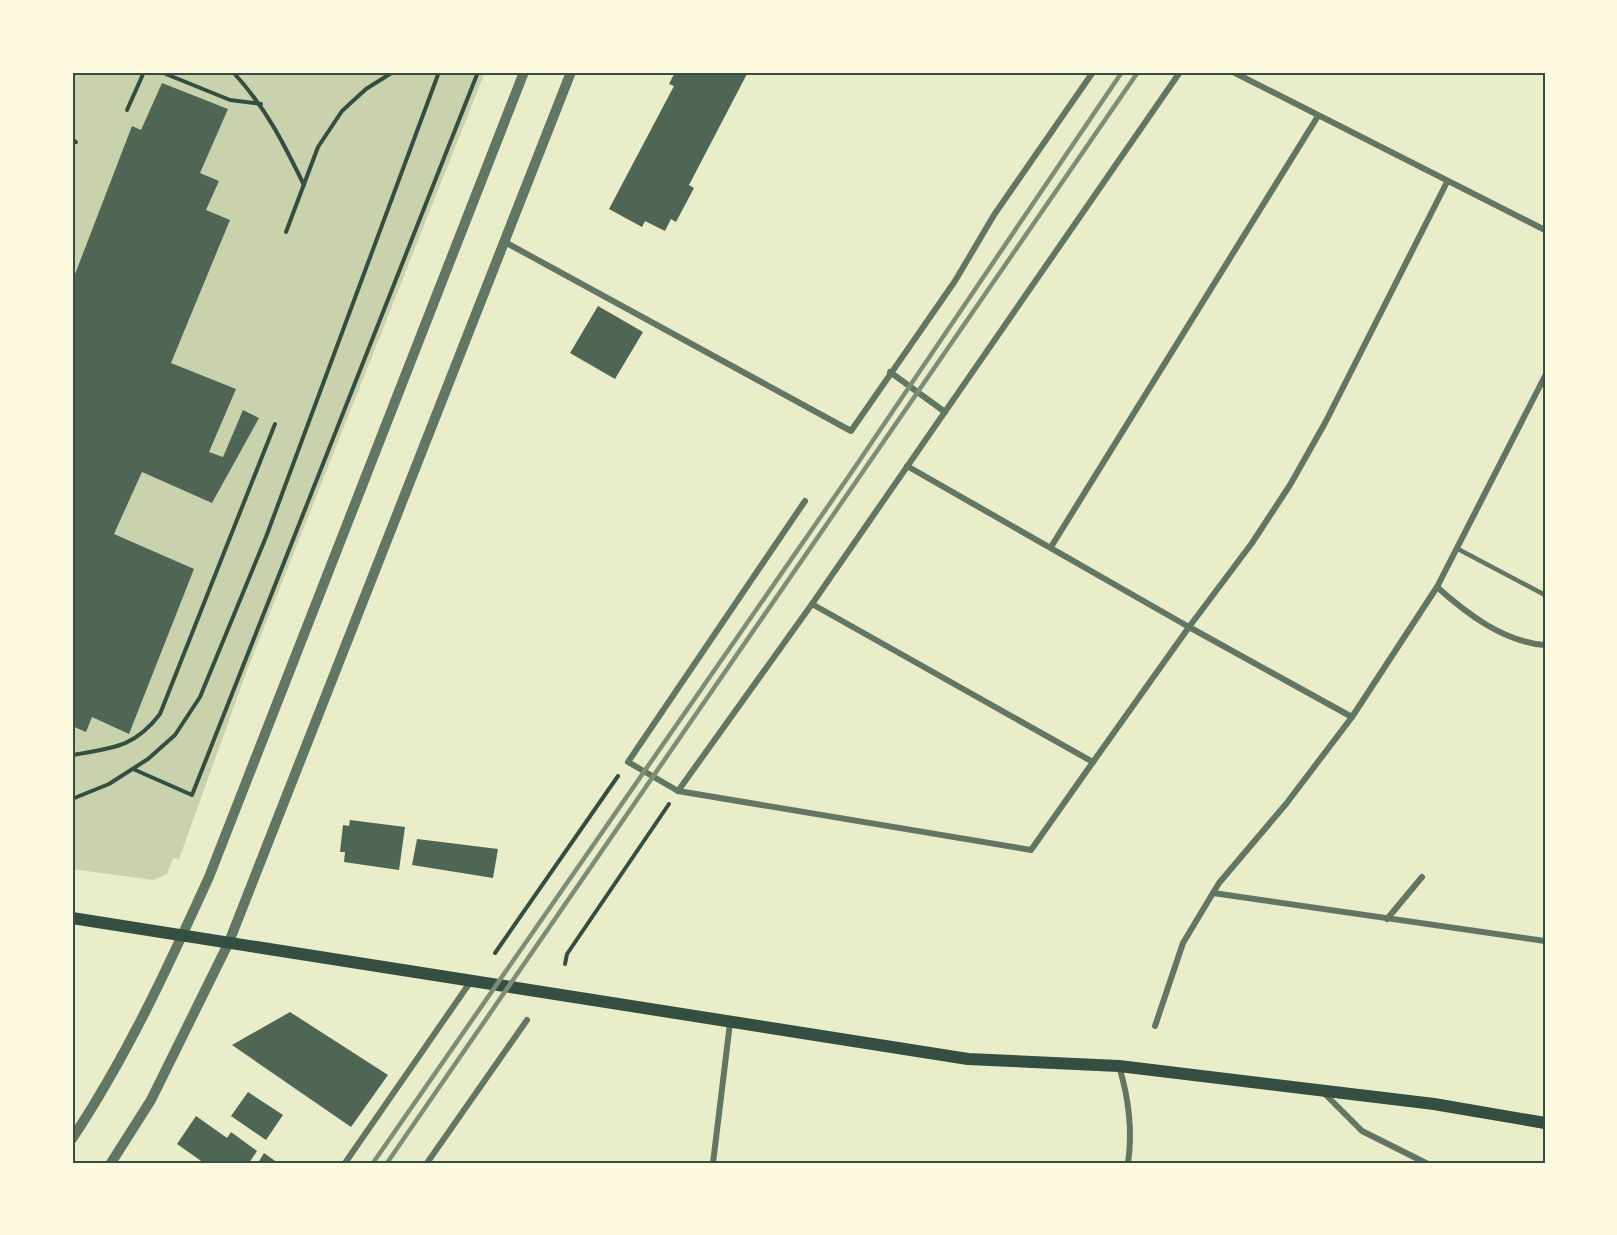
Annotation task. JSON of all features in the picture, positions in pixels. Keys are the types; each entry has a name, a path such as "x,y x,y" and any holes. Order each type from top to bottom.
{"main road":[{"path":"72,918 472,979 730,1023 968,1059 1119,1066 1434,1104 1545,1123"}],"street":[{"path":"72,1139 118,1065 157,992 208,877 524,72"},
{"path":"111,1163 156,1090 229,942 307,749 396,512 571,72"},
{"path":"503,242 851,431 955,281 994,215 1093,72"},
{"path":"678,791 812,604 1180,72"},
{"path":"1233,72 1545,230"},
{"path":"1051,548 1318,116"},
{"path":"806,501 628,762 678,791 1031,850 1189,627 1252,543 1290,484 1325,423 1447,182"},
{"path":"890,372 945,412"},
{"path":"1155,1026 1183,944 1213,893 1286,804 1352,717 1437,587 1545,376"},
{"path":"907,466 1352,717"},
{"path":"1437,587 1459,607 1498,631 1528,644 1545,645"},
{"path":"812,604 1093,762"},
{"path":"1387,919 1422,877"},
{"path":"1213,893 1545,941"},
{"path":"345,1163 472,979"},
{"path":"428,1163 527,1020"},
{"path":"713,1163 730,1023"},
{"path":"1119,1066 1128,1096 1132,1140 1128,1163"},
{"path":"1323,1092 1362,1131 1426,1163"}],"lane":[{"path":"1458,549 1545,595"}],"path":[{"path":"127,110 144,72"},
{"path":"160,72 230,100 261,104"},
{"path":"233,72 261,104 279,132 304,186"},
{"path":"286,232 318,147 342,111 366,88 393,72"},
{"path":"72,799 109,784 133,769 175,735 200,697 266,537 439,72"},
{"path":"133,769 192,795 478,72"},
{"path":"72,755 128,744 148,730 160,714 275,424"},
{"path":"495,952 628,762"},
{"path":"565,964 567,954 678,791"}],"green space":[{"path":"72,72 485,72 246,673 179,859 173,858 167,874 153,880 72,869"}],"building":[{"path":"675,72 748,72 689,185 694,188 676,222 671,219 665,231 645,221 642,227 609,209 674,86 669,84"},
{"path":"162,83 228,109 200,173 219,181 206,210 230,220 171,363 236,389 209,452 223,457 243,410 259,418 212,503 142,472 114,534 194,569 129,734 92,717 86,732 72,726 72,282 132,126 141,130"},
{"path":"598,306 643,332 615,379 570,353"},
{"path":"350,820 405,827 399,870 344,862 345,852 340,852 343,825 349,826"},
{"path":"417,839 498,849 493,878 412,865"},
{"path":"290,1012 388,1075 351,1127 232,1045"},
{"path":"248,1092 283,1115 266,1140 231,1116"},
{"path":"196,1116 227,1138 231,1132 257,1151 249,1163 204,1163 177,1144"},
{"path":"264,1153 278,1163 258,1163"}],"railway":[{"path":"373,1163 851,473 1122,72"},
{"path":"387,1163 1138,72"}]}
